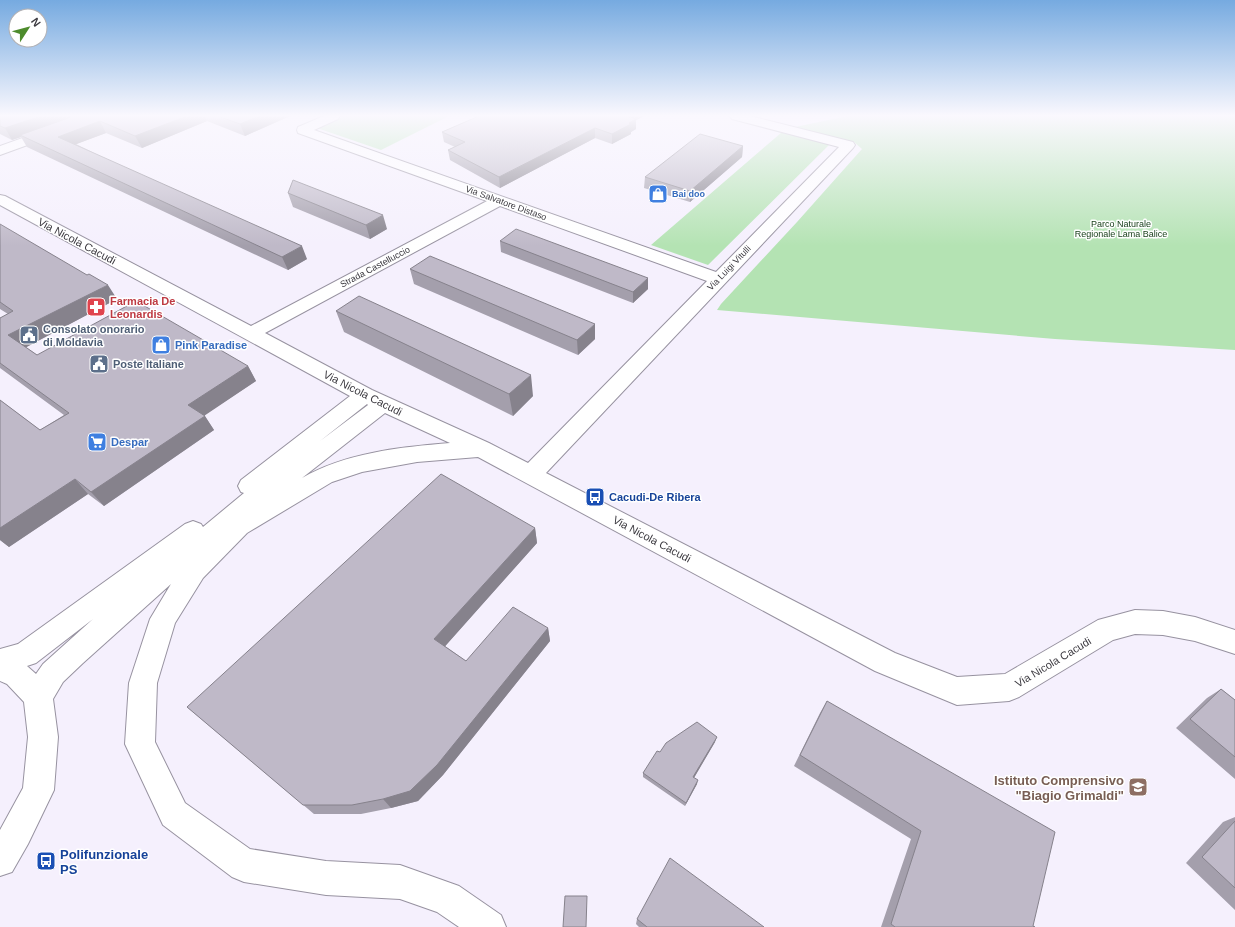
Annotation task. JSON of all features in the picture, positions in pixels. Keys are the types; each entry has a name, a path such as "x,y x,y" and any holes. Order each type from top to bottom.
{"street":[{"name":"Via Salvatore Distaso","path":"385,159 719,279"},
{"name":"Via Luigi Vitulli","path":"530,475 834,159"},
{"name":"Via Nicola Cacudi","path":"0,199 374,400 481,449 885,662 958,691 1009,687 1107,629 1135,622 1163,623 1196,629 1235,642"},
{"name":"Strada Castelluccio","path":"250,334 500,200"},
{"path":"0,662 26,654 56,633 374,400"},
{"path":"38,696 53,673 217,526 245,504 305,465 374,400"},
{"path":"481,449 417,454 362,464 324,476 240,526 194,570 163,619 143,683 140,744 174,814 244,865 326,878 400,882 447,898 489,927"},
{"path":"0,668 17,675 38,696 43,737 38,790 17,833 0,860"}],"green space":[{"path":"750,159 815,159 708,265 651,245"},
{"name":"Parco Naturale Regionale Lama Balice","path":"853,159 1235,159 1235,350 1055,339 717,310"}],"building":[{"path":"72,159 108,159 302,246 282,257"},
{"path":"465,159 534,159 499,177"},
{"path":"668,159 727,159 690,191 645,177"},
{"path":"293,180 383,215 366,225 288,193"},
{"path":"0,224 87,275 89,274 108,285 8,335 37,355 136,301 248,366 188,405 205,416 91,492 75,479 0,528 0,400 40,430 69,413 0,363 0,318 13,311 0,302"},
{"path":"516,229 648,278 633,292 500,241"},
{"path":"430,256 595,324 577,340 410,269"},
{"path":"359,296 531,375 509,394 336,311"},
{"path":"441,474 535,528 434,639 466,661 513,607 548,628 437,765 410,791 383,799 352,805 303,805 187,707"},
{"path":"1221,689 1235,700 1235,757 1190,719"},
{"path":"827,701 1055,832 1033,926 1035,927 895,927 891,924 921,831 800,755"},
{"path":"697,722 717,737 693,777 698,780 686,803 643,773 657,751 660,752 666,743"},
{"path":"1235,821 1235,888 1202,857"},
{"path":"670,858 764,927 647,927 637,919"},
{"path":"565,896 587,896 586,927 563,927"}],"place":[{"name":"Bai doo","path":"658,194"},
{"name":"Farmacia De Leonardis","path":"96,307"},
{"name":"Consolato onorario di Moldavia","path":"29,335"},
{"name":"Pink Paradise","path":"161,345"},
{"name":"Poste Italiane","path":"99,364"},
{"name":"Despar","path":"97,442"},
{"name":"Cacudi-De Ribera","path":"595,497"},
{"name":"Istituto Comprensivo \"Biagio Grimaldi\"","path":"1138,787"},
{"name":"Polifunzionale PS","path":"46,861"}]}
